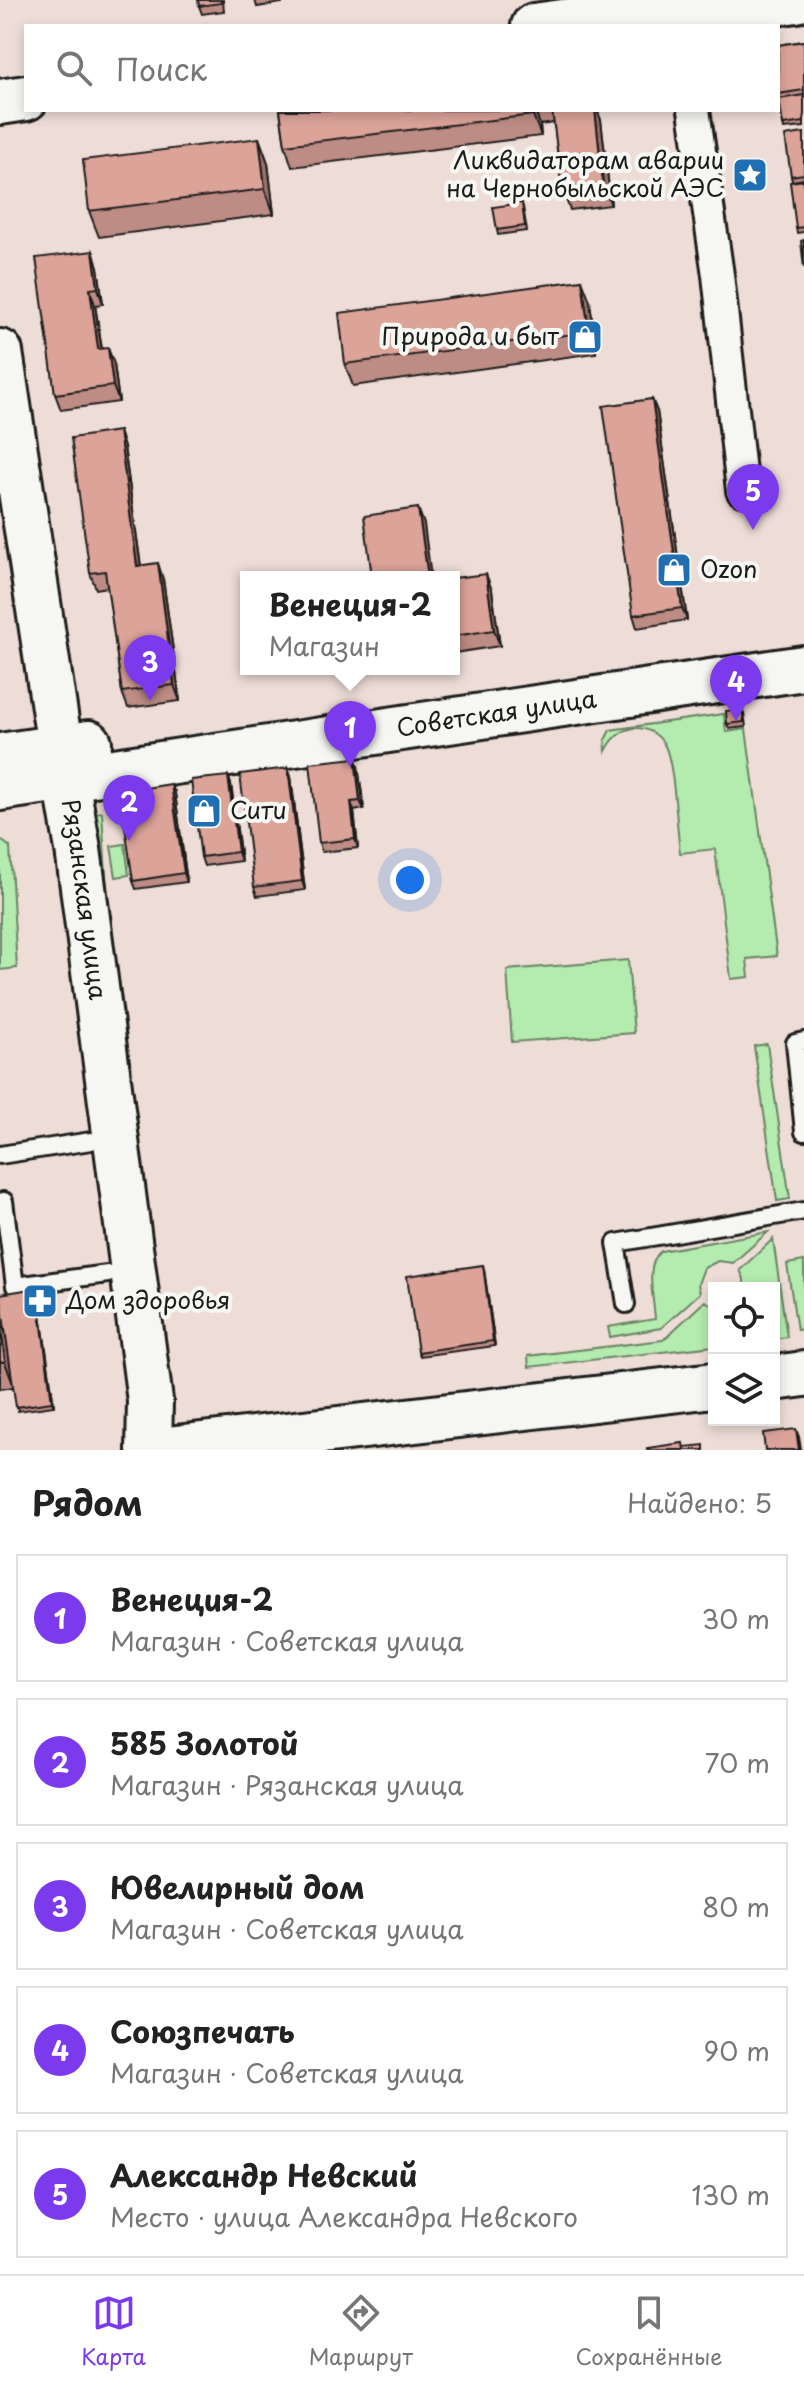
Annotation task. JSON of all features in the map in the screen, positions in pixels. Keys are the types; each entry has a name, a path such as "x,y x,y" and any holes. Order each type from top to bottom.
{"main road":[{"path":"548,24 628,13 680,12 796,0"},
{"path":"0,102 24,98"},
{"name":"Рязанская улица","path":"0,352 34,767 144,1354 150,1401 149,1450"},
{"name":"Рязанская улица","path":"0,507 34,767 91,1141 125,1405 149,1450"},
{"name":"Советская улица","path":"34,767 804,640"},
{"name":"Советская улица","path":"34,767 804,668"},
{"path":"780,1377 804,1374"},
{"path":"159,1450 708,1386"}],"street":[{"path":"694,112 718,275 742,490"}],"lane":[{"path":"804,1041 795,1043 804,1132"},
{"path":"0,1155 91,1141"},
{"path":"4,1201 15,1286 108,1274"},
{"path":"626,1304 616,1243 804,1211"}],"green space":[{"path":"724,714 726,732 746,729 777,956 747,959 749,977 731,979 715,849 680,853 673,781 665,746 652,732 639,728 621,733 606,751 605,740 610,730"},
{"path":"102,812 108,905 99,906 88,814"},
{"path":"0,839 10,847 17,968 0,970"},
{"path":"125,844 129,875 116,877 111,846"},
{"path":"628,960 634,1033 512,1042 507,970"},
{"path":"767,1044 790,1199 777,1201 754,1046"},
{"path":"768,1232 733,1263 718,1261 704,1268 698,1284 700,1293 661,1328 610,1337 608,1327 655,1319 651,1273 661,1251"},
{"path":"773,1239 779,1282 744,1282 740,1270"},
{"path":"804,1261 804,1329 797,1330 787,1264"},
{"path":"780,1288 787,1337 780,1338"},
{"path":"705,1301 708,1303 708,1347 529,1367 528,1356 663,1340"}],"building":[{"path":"198,0 221,0 221,3 199,6"},
{"path":"804,41 804,90 780,94 780,45"},
{"path":"804,95 804,122 783,125 780,99"},
{"path":"280,112 533,112 533,115 285,145"},
{"path":"552,112 595,112 603,184 562,189"},
{"path":"804,133 804,174 791,176 785,136"},
{"path":"259,138 265,189 89,211 83,160"},
{"path":"804,180 804,227 796,228 790,182"},
{"path":"522,203 525,226 497,230 493,207"},
{"path":"804,240 804,268 801,241"},
{"path":"93,251 98,288 90,289 98,349 108,348 113,386 55,394 36,258"},
{"path":"582,280 589,332 345,364 339,313"},
{"path":"652,399 682,608 633,615 603,406"},
{"path":"119,431 137,566 158,563 174,685 122,692 105,571 90,573 71,438"},
{"path":"418,508 427,571 371,571 364,516"},
{"path":"486,574 494,630 460,635 460,577"},
{"path":"742,709 744,722 727,724 726,711"},
{"path":"355,758 360,801 351,802 355,839 319,843 310,763"},
{"path":"288,768 302,881 254,887 240,774"},
{"path":"228,776 238,852 201,857 191,780"},
{"path":"171,784 184,873 133,881 120,792"},
{"path":"483,1265 493,1341 418,1352 407,1276"},
{"path":"37,1288 52,1402 16,1407 0,1294"},
{"path":"0,1324 5,1362 0,1362"},
{"path":"796,1429 799,1450 765,1450 763,1433"},
{"path":"683,1443 684,1450 647,1450 647,1448"},
{"path":"704,1445 704,1450 685,1450 684,1447"}],"place":[{"name":"Ликвидаторам аварии на Чернобыльской АЭС","path":"750,175"},
{"name":"Природа и быт","path":"585,337"},
{"name":"Александр Невский","path":"753,530"},
{"name":"Ozon","path":"674,570"},
{"name":"Ювелирный дом","path":"150,701"},
{"name":"Союзпечать","path":"736,721"},
{"name":"Венеция-2","path":"350,767"},
{"name":"Сити","path":"204,811"},
{"name":"585 Золотой","path":"129,841"},
{"name":"Дом здоровья","path":"40,1301"}]}
